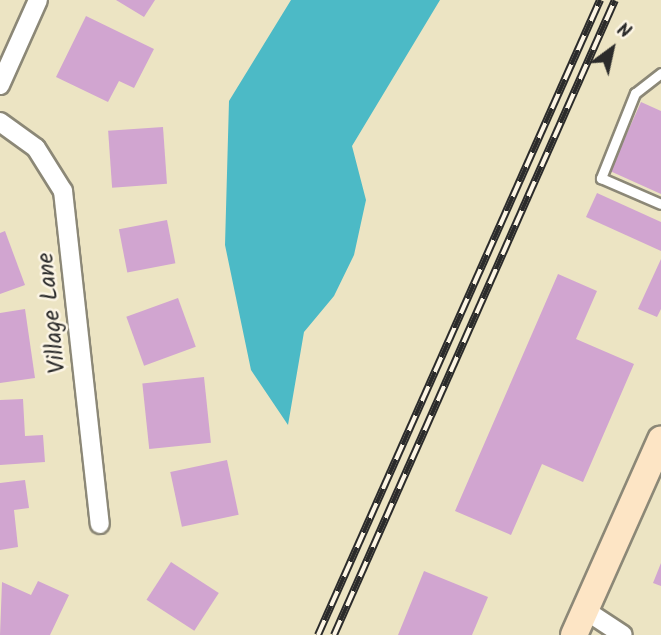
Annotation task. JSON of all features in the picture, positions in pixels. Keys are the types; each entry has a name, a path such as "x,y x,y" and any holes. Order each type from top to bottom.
{"street":[{"path":"0,85 38,0"},
{"name":"Village Lane","path":"0,122 36,148 63,191 100,524"},
{"path":"574,635 661,440"},
{"path":"585,610 623,635"}],"lane":[{"path":"660,74 635,93 601,178 661,204"}],"water":[{"path":"291,0 440,0 352,146 366,200 354,255 334,296 304,332 288,425 251,370 225,245 229,101"}],"building":[{"path":"116,0 155,0 144,17"},
{"path":"86,16 154,49 134,88 119,81 108,102 56,77"},
{"path":"641,102 661,111 661,194 610,171"},
{"path":"163,127 167,184 112,188 108,131"},
{"path":"597,193 661,222 661,251 586,217"},
{"path":"167,220 175,263 127,273 119,229"},
{"path":"5,231 25,285 0,294 0,233"},
{"path":"661,259 661,309 657,317 638,309"},
{"path":"558,274 597,291 576,339 634,364 583,482 542,464 511,535 455,511"},
{"path":"178,298 196,347 144,366 126,317"},
{"path":"25,309 35,378 0,383 0,313"},
{"path":"204,377 211,443 149,449 142,383"},
{"path":"23,399 25,436 43,435 45,462 0,465 0,400"},
{"path":"227,460 239,515 182,527 170,472"},
{"path":"25,480 29,508 14,510 18,547 0,550 0,483"},
{"path":"171,562 219,593 194,631 146,600"},
{"path":"661,563 661,586 653,583"},
{"path":"424,571 488,597 472,635 398,635"},
{"path":"38,581 69,595 50,635 0,635 2,582 31,595"}],"railway":[{"path":"318,635 600,0"},
{"path":"334,635 615,0"}]}
